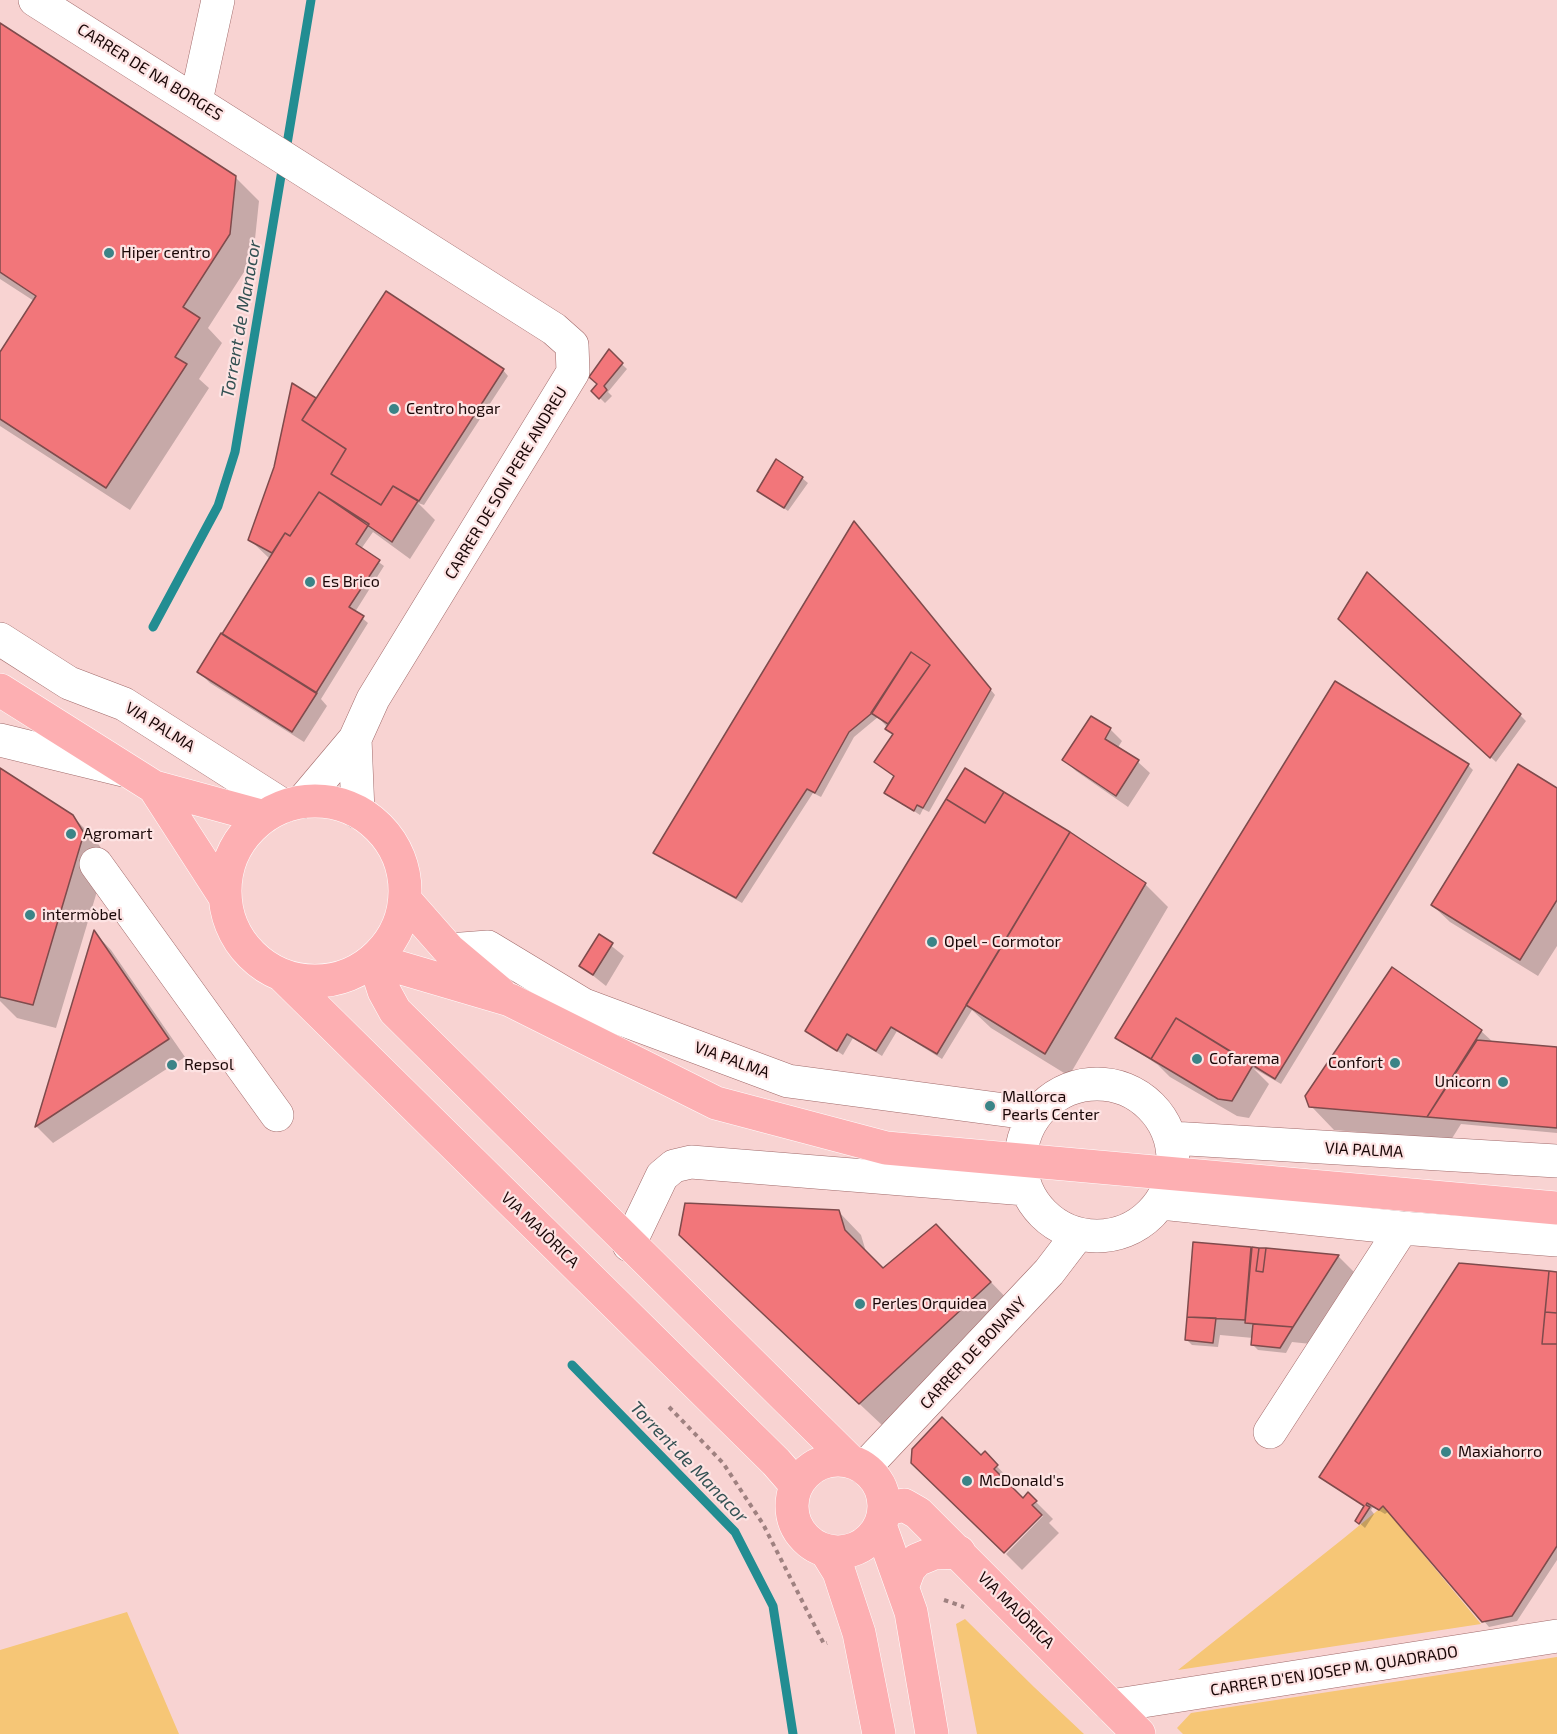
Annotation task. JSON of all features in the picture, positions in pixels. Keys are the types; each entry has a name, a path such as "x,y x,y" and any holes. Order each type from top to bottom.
{"main road":[{"path":"0,690 154,786 283,808 330,802 358,812 388,837 399,857 404,873 405,900 397,930 374,960 354,972 332,980 308,981 282,975 259,962 242,943 230,920 225,897 226,875 233,854 241,839 283,808"},
{"path":"154,786 225,897"},
{"path":"405,900 449,950 510,1000"},
{"path":"374,960 510,1000 716,1103 886,1148 1023,1173 1167,1188 1557,1208"},
{"path":"374,960 384,991 395,1011 629,1245 713,1323 857,1465 876,1479 882,1494 882,1517 911,1612 932,1734"},
{"name":"VIA MAJÒRICA","path":"282,975 768,1454 796,1485"},
{"path":"857,1465 834,1460 818,1464 805,1473 796,1485 792,1505 796,1526 803,1537 826,1551 839,1572 859,1633 879,1734"},
{"name":"VIA MAJÒRICA","path":"882,1517 904,1506 918,1513 1139,1734"},
{"path":"826,1551 843,1552 858,1547 871,1538 882,1517"},
{"path":"903,1585 909,1569 916,1560 934,1553 959,1552"}],"street":[{"name":"CARRER DE NA BORGES","path":"35,0 304,170"},
{"path":"196,101 218,0"},
{"name":"CARRER DE SON PERE ANDREU","path":"304,170 554,329 572,345 573,372 373,699 355,740"},
{"name":"VIA PALMA","path":"0,639 69,683 124,704 283,808"},
{"path":"0,740 125,770"},
{"path":"283,808 355,740"},
{"path":"355,740 358,812"},
{"path":"96,864 277,1115"},
{"name":"VIA PALMA","path":"449,950 488,947 584,1005 788,1081 1035,1114"},
{"path":"1098,1083 1122,1087 1144,1099 1160,1116 1171,1138 1174,1156 1167,1188 1145,1220 1125,1232 1101,1236 1078,1234 1056,1224 1038,1209 1023,1173 1024,1135 1035,1114 1052,1097 1074,1086 1098,1083"},
{"name":"VIA PALMA","path":"1171,1138 1557,1161"},
{"path":"629,1245 662,1176 674,1166 691,1162 1023,1173"},
{"path":"1167,1188 1402,1228 1557,1240"},
{"path":"1270,1432 1402,1228"},
{"name":"CARRER DE BONANY","path":"857,1465 1049,1272 1078,1234"},
{"name":"CARRER D'EN JOSEP M. QUADRADO","path":"1112,1706 1557,1636"}],"shaded area":[{"path":"1383,1506 1481,1624 1178,1670 1344,1538"},
{"path":"127,1612 179,1734 0,1734 0,1650"},
{"path":"965,1619 1084,1734 977,1734 956,1624"},
{"path":"1557,1657 1557,1734 1183,1734 1177,1728 1191,1713"}],"building":[{"name":"Hiper centro","path":"0,23 236,176 230,234 183,307 200,318 175,357 187,364 106,488 0,419 0,352 36,296 0,272"},
{"name":"Centro hogar","path":"386,291 504,369 419,501 393,486 381,505 331,474 346,449 302,420"},
{"path":"609,349 623,363 604,386 607,390 599,399 591,391 597,384 589,377"},
{"path":"292,383 316,398 302,420 346,449 331,474 381,505 393,486 418,501 392,542 319,492 290,536 285,533 272,553 248,540 274,467"},
{"path":"776,459 803,477 784,508 757,491"},
{"name":"Es Brico","path":"319,492 369,524 356,544 380,560 349,607 364,616 316,693 222,634 285,533 290,536"},
{"path":"854,521 991,689 923,808 917,805 914,811 884,793 894,776 874,762 893,734 885,729 930,665 911,652 872,713 849,732 815,793 807,789 736,898 653,853"},
{"path":"1367,572 1521,714 1490,758 1338,619"},
{"path":"221,633 317,693 292,732 197,672"},
{"path":"911,652 930,665 888,724 871,713"},
{"path":"1335,681 1469,764 1275,1079 1176,1018 1151,1059 1115,1038"},
{"path":"1091,716 1111,728 1105,739 1139,760 1116,796 1062,760"},
{"path":"1518,764 1557,788 1557,900 1520,960 1431,905"},
{"name":"intermòbel","path":"0,768 73,815 84,833 33,1005 0,997"},
{"path":"965,768 1004,792 985,823 946,799"},
{"name":"Opel - Cormotor","path":"1004,792 1070,832 937,1054 891,1027 876,1051 847,1034 837,1051 805,1031 946,799 985,823"},
{"path":"1070,832 1146,883 1045,1054 966,1005"},
{"path":"94,930 169,1039 35,1127"},
{"path":"599,934 613,943 593,975 579,966"},
{"name":"Confort","path":"1392,967 1482,1030 1427,1117 1309,1107 1305,1096"},
{"name":"Cofarema","path":"1176,1018 1253,1065 1232,1101 1218,1099 1151,1059"},
{"name":"Unicorn","path":"1477,1040 1557,1047 1557,1128 1427,1117"},
{"name":"Perles Orquidea","path":"685,1203 839,1210 845,1230 883,1268 936,1224 991,1282 859,1404 679,1235"},
{"path":"1193,1242 1251,1247 1245,1320 1187,1317"},
{"path":"1252,1247 1259,1248 1256,1271 1263,1272 1266,1248 1339,1255 1293,1327 1245,1323"},
{"path":"1259,1248 1266,1248 1263,1272 1256,1271"},
{"name":"Maxiahorro","path":"1459,1263 1549,1271 1542,1344 1557,1344 1557,1546 1512,1616 1482,1622 1383,1506 1379,1510 1367,1503 1366,1505 1370,1507 1359,1524 1355,1521 1364,1506 1319,1477"},
{"path":"1549,1271 1557,1272 1557,1313 1545,1312"},
{"path":"1545,1312 1557,1313 1557,1344 1542,1344"},
{"path":"1187,1317 1216,1318 1213,1343 1185,1340"},
{"path":"1253,1324 1293,1327 1280,1348 1251,1345"},
{"name":"McDonald's","path":"942,1417 981,1455 985,1451 998,1465 994,1469 1023,1498 1028,1492 1037,1501 1032,1505 1042,1515 1004,1553 911,1463 912,1449"}],"waterway":[{"name":"Torrent de Manacor","path":"286,150 311,0"},
{"name":"Torrent de Manacor","path":"153,627 218,506 235,452 283,164"},
{"name":"Torrent de Manacor","path":"572,1365 735,1532 773,1606 793,1734"}],"place":[{"name":"Hiper centro","path":"109,253"},
{"name":"Centro hogar","path":"394,409"},
{"name":"Es Brico","path":"310,582"},
{"name":"Agromart","path":"71,834"},
{"name":"intermòbel","path":"30,915"},
{"name":"Opel - Cormotor","path":"932,942"},
{"name":"Cofarema","path":"1197,1059"},
{"name":"Confort","path":"1395,1063"},
{"name":"Repsol","path":"172,1065"},
{"name":"Unicorn","path":"1503,1082"},
{"name":"Mallorca Pearls Center","path":"990,1106"},
{"name":"Perles Orquidea","path":"860,1304"},
{"name":"Maxiahorro","path":"1446,1452"},
{"name":"McDonald's","path":"967,1481"}]}
